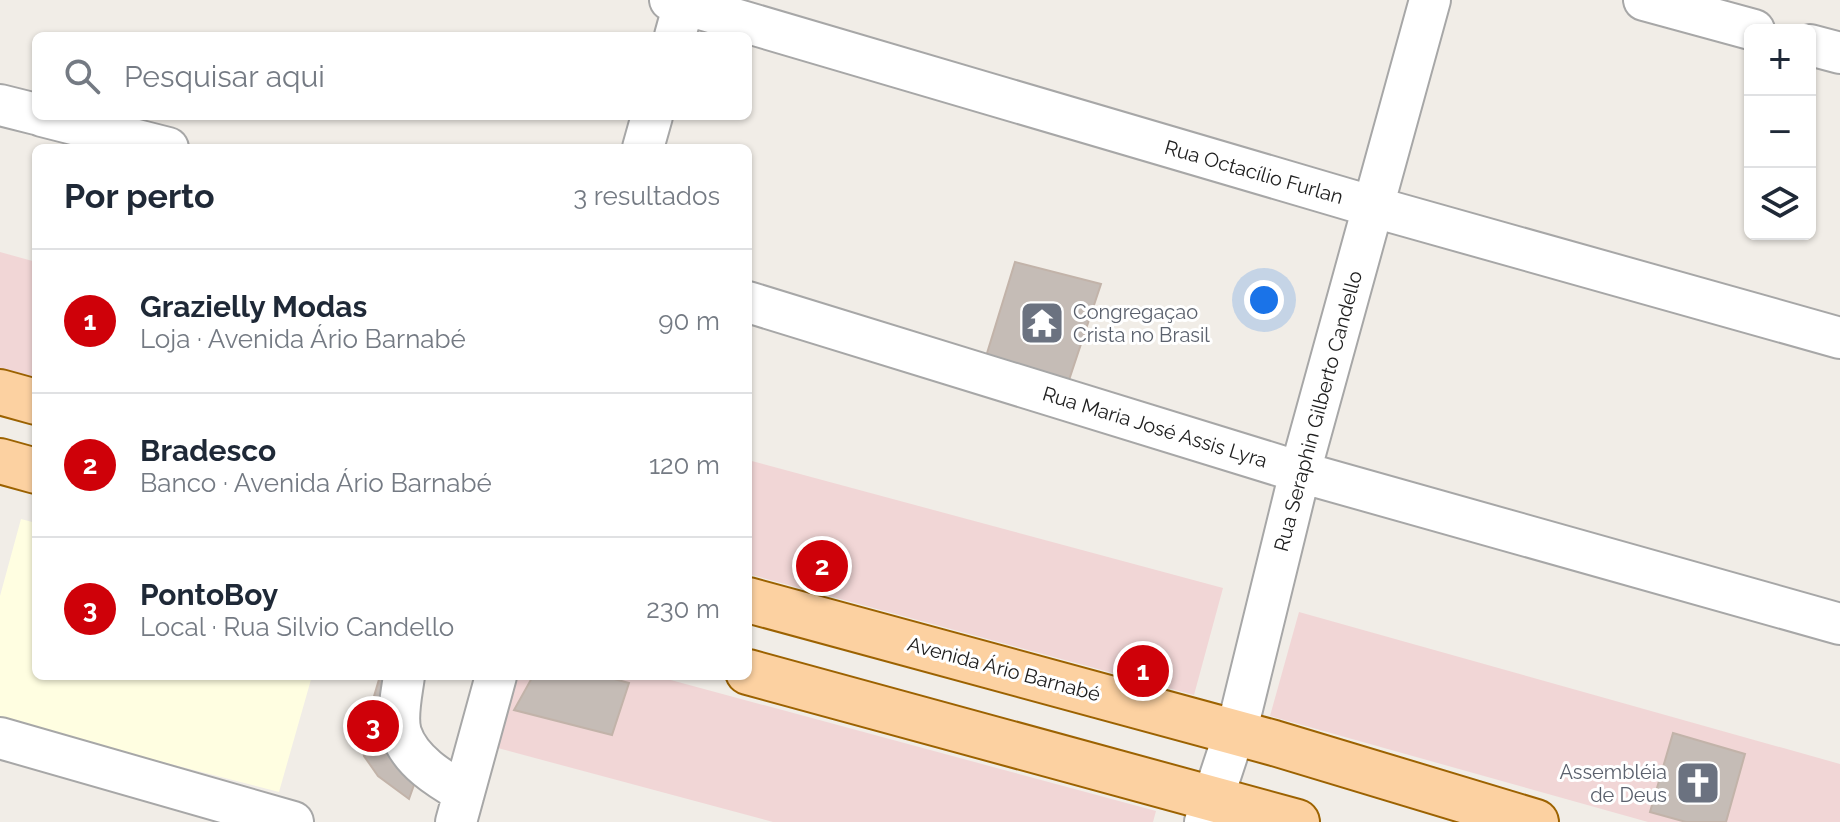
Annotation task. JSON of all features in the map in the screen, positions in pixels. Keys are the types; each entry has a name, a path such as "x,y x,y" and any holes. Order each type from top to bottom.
{"main road":[{"path":"0,392 32,401"},
{"path":"0,461 32,470"},
{"name":"Avenida Ário Barnabé","path":"752,601 1233,732 1536,822"},
{"path":"752,673 1209,810 1297,822"}],"street":[{"name":"Rua Seraphin Gilberto Candello","path":"1209,810 1241,713 1300,472 1430,0"},
{"path":"1644,0 1744,27"},
{"name":"Rua Octacílio Furlan","path":"678,10 1840,338"},
{"path":"1816,47 1840,53"},
{"path":"0,105 32,113"},
{"path":"58,120 152,144"},
{"path":"644,144 651,120"},
{"name":"Rua Maria José Assis Lyra","path":"752,303 1300,472 1840,624"},
{"path":"404,680 400,732 411,750 460,808"},
{"path":"460,808 495,680"},
{"path":"0,738 293,822"}],"shaded area":[{"path":"0,252 32,261 32,383 0,374"},
{"path":"752,461 1223,588 1194,695 752,575"},
{"path":"21,519 32,522 32,680 311,680 279,792 0,720 0,596"},
{"path":"1299,612 1840,764 1840,822 1648,822 1270,716"},
{"path":"513,680 671,680 1156,811 1153,822 773,822 494,747"}],"building":[{"name":"Congregaçao Crista no Brasil","path":"1015,262 1101,284 1067,386 984,363"},
{"path":"379,680 397,680 420,768 409,799 378,776 364,756 354,711 372,703"},
{"path":"531,680 618,680 629,683 612,735 514,710"},
{"name":"Assembléia de Deus","path":"1673,733 1745,754 1726,822 1686,822 1650,812"}],"place":[{"name":"Congregaçao Crista no Brasil","path":"1042,323"},
{"name":"Bradesco","path":"822,566"},
{"name":"Grazielly Modas","path":"1143,671"},
{"name":"PontoBoy","path":"373,726"},
{"name":"Assembléia de Deus","path":"1698,783"}]}
